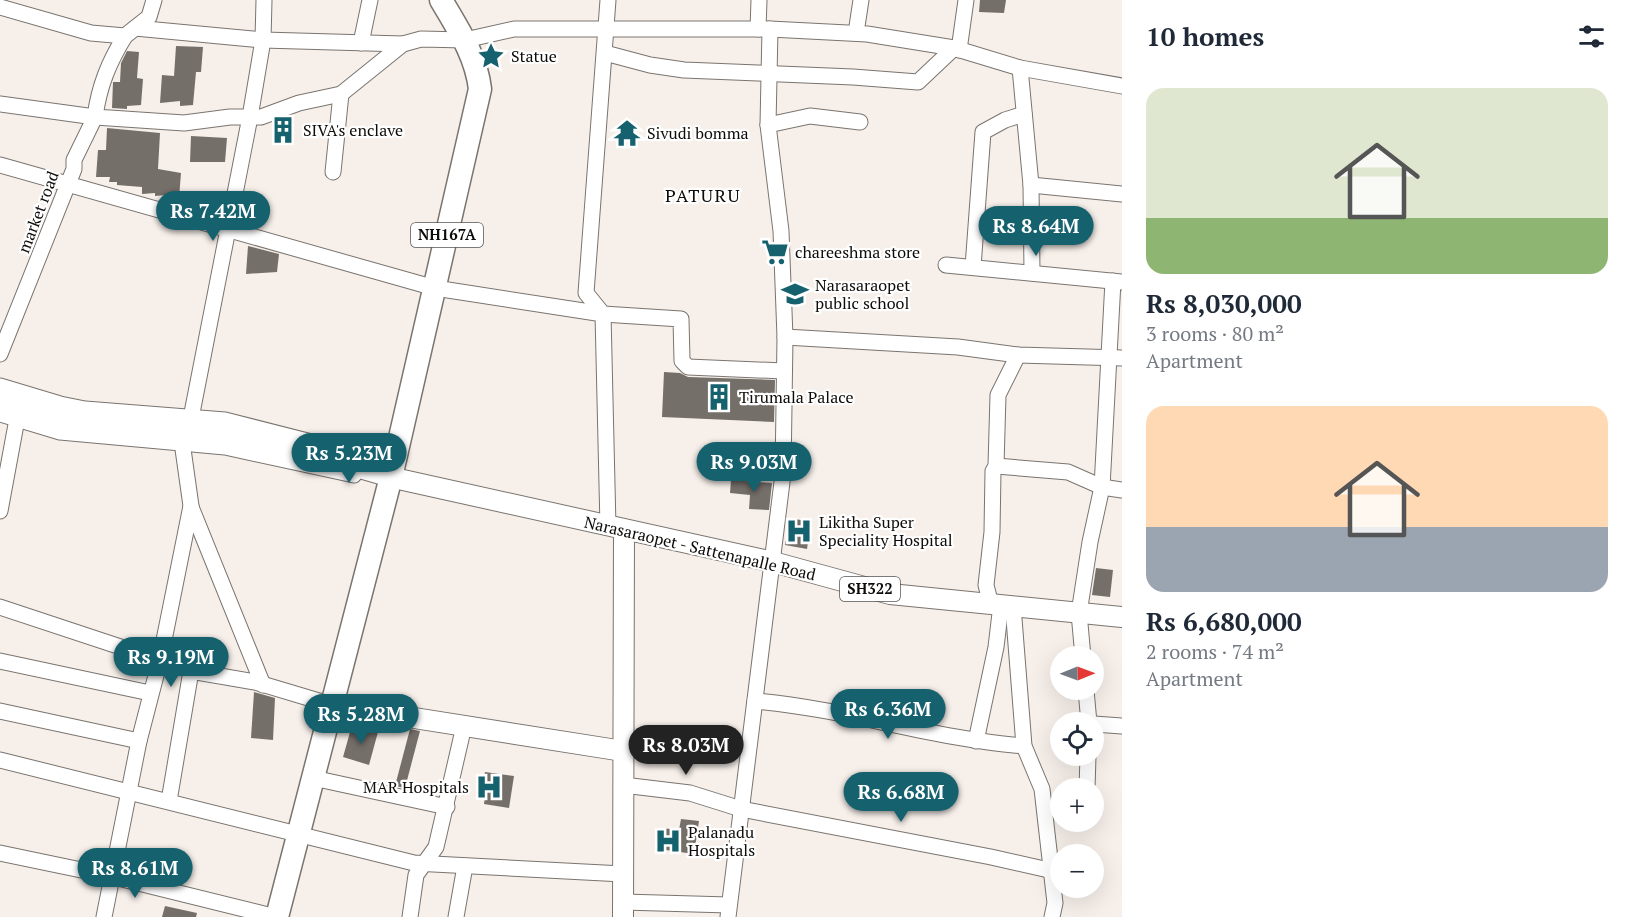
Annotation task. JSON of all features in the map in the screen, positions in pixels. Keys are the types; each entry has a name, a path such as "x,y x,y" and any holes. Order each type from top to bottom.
{"highway":[{"name":"NH167A","path":"277,917 391,474 480,89 477,66 465,40 441,0"}],"main road":[{"name":"Narasaraopet - Sattenapalle Road","path":"0,400 72,421 229,436 616,529 773,562 890,594 1122,617"},
{"path":"616,529 623,751 622,910"},
{"path":"332,705 623,751"}],"street":[{"path":"2,0 0,6 91,33 130,32 263,40 403,44 421,39 465,40 514,29 764,29 856,33 956,49 1020,68 1122,86"},
{"name":"market road","path":"0,354 4,336 74,169 74,160 95,117 98,94 108,63 130,32 149,17 154,0"},
{"path":"191,418 250,117 263,40 264,0"},
{"path":"361,43 370,0"},
{"path":"608,0 585,282 586,293 603,314 608,431 616,529"},
{"path":"622,910 728,911 783,474 785,338 781,231 768,125 764,29 759,0"},
{"path":"856,33 861,0"},
{"path":"605,53 650,65 684,70 918,82 956,49 966,0"},
{"path":"0,104 95,117 184,123 261,117 299,103 341,94 403,44"},
{"path":"1020,68 1031,185 1032,273"},
{"path":"333,172 341,94"},
{"path":"973,267 983,132 1005,120 1024,114"},
{"path":"768,125 810,116 860,122"},
{"path":"0,165 435,288 603,314 681,319 682,361 688,367 784,371"},
{"path":"1031,185 1122,194"},
{"path":"946,265 1118,282 1116,357 1106,421 1102,487 1090,542 1079,613 1082,646"},
{"path":"785,338 958,347 1018,355 1116,357"},
{"path":"1018,355 998,395 996,466 986,585 1002,605 1024,746 1042,789 1050,849"},
{"path":"0,386 60,405 225,420 391,474"},
{"path":"0,414 60,432 225,447 391,474"},
{"path":"0,510 17,419"},
{"path":"1106,421 1122,422"},
{"path":"182,442 191,506 262,685"},
{"path":"996,466 1068,472 1102,487 1122,490"},
{"path":"104,917 110,876 150,693 160,660 191,506"},
{"path":"976,741 996,648 1002,605"},
{"path":"0,607 160,660"},
{"path":"0,660 150,693"},
{"path":"169,801 191,671 262,685 332,705"},
{"path":"755,701 823,708 924,732 1024,746"},
{"path":"0,711 139,741"},
{"path":"1104,725 1122,726"},
{"path":"410,917 416,875 436,847 464,726"},
{"path":"0,760 129,790 298,836 414,864 623,874"},
{"path":"313,778 447,807"},
{"path":"623,785 690,793 741,809 1050,870"},
{"path":"0,853 110,876 277,917"},
{"path":"456,917 465,866"},
{"path":"1052,917 1055,898"}],"building":[{"path":"980,0 1006,0 1004,13 979,12"},
{"path":"176,46 203,47 201,72 196,72 193,105 180,106 180,101 160,103 162,75 174,76"},
{"path":"127,51 139,52 137,78 143,79 141,105 127,106 127,109 112,108 113,82 120,82 121,63"},
{"path":"107,128 160,133 158,169 181,173 179,198 166,199 167,195 155,196 155,193 142,194 142,187 117,185 117,182 109,182 110,177 96,177 98,150 106,150"},
{"path":"191,136 227,138 225,162 190,162"},
{"path":"248,246 279,254 277,272 246,274"},
{"name":"Tirumala Palace","path":"664,372 680,373 688,377 775,380 774,422 662,417"},
{"path":"731,480 772,483 769,510 749,509 750,495 730,493"},
{"path":"790,518 811,522 807,549 785,545"},
{"path":"1096,568 1113,570 1110,597 1092,595"},
{"path":"254,692 275,698 273,740 251,738"},
{"path":"352,725 378,732 369,765 343,757"},
{"path":"410,729 420,731 405,788 395,786"},
{"path":"485,772 514,776 509,808 484,804 487,782 483,781"},
{"path":"681,819 699,821 694,854 659,849 662,828 679,830"},
{"path":"165,906 197,913 196,917 162,917"}],"place":[{"name":"Statue","path":"491,56"},
{"name":"SIVA's enclave","path":"283,130"},
{"name":"Sivudi bomma","path":"627,133"},
{"name":"chareeshma store","path":"775,252"},
{"name":"Narasaraopet public school","path":"795,294"},
{"name":"Tirumala Palace","path":"719,397"},
{"name":"Likitha Super Speciality Hospital","path":"799,531"},
{"name":"MAR Hospitals","path":"489,787"},
{"name":"Palanadu Hospitals","path":"668,841"}],"district":[{"name":"PATURU","path":"703,196"}]}
